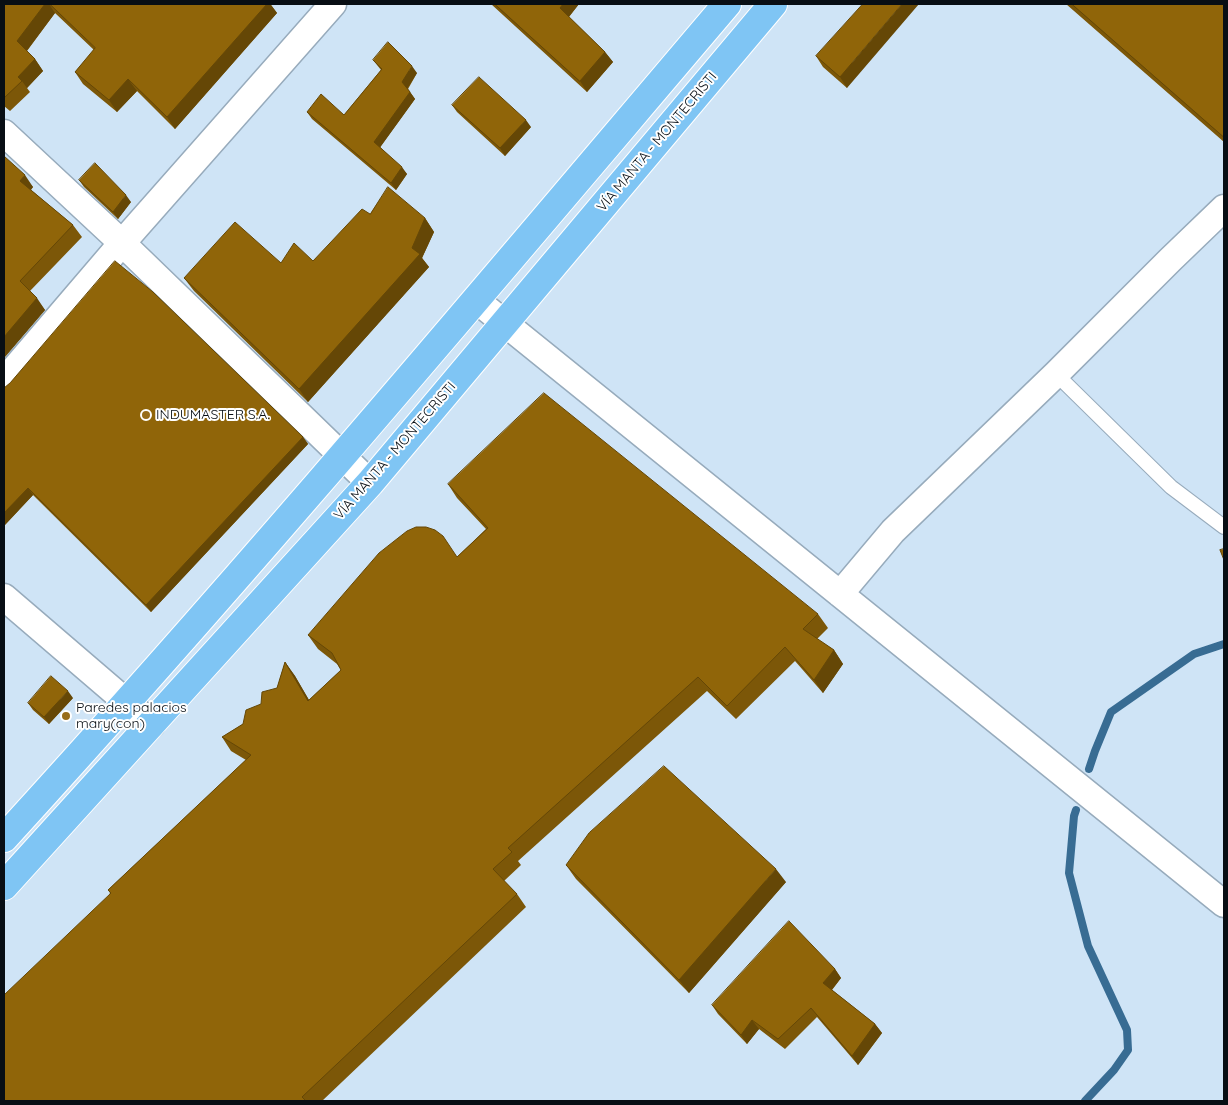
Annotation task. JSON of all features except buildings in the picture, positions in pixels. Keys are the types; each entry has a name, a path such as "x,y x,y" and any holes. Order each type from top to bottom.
{"main road":[{"path":"4,838 128,702 476,300 727,4"},
{"name":"VÍA MANTA - MONTECRISTI","path":"4,886 370,483 773,4"}],"street":[{"path":"4,382 122,243 333,4"},
{"path":"4,133 122,243 370,483"},
{"path":"840,594 893,531 1224,208"},
{"path":"476,300 1224,904"},
{"path":"4,597 152,724"}],"lane":[{"path":"1056,374 1171,487 1224,527"}],"waterway":[{"path":"1089,769 1111,712 1194,654 1224,644"},
{"path":"1076,810 1069,873 1088,946 1127,1030 1128,1050 1114,1070 1085,1101"}],"place":[{"name":"INDUMASTER S.A.","path":"146,415"},
{"name":"Paredes palacios mary(con)","path":"66,716"}]}
